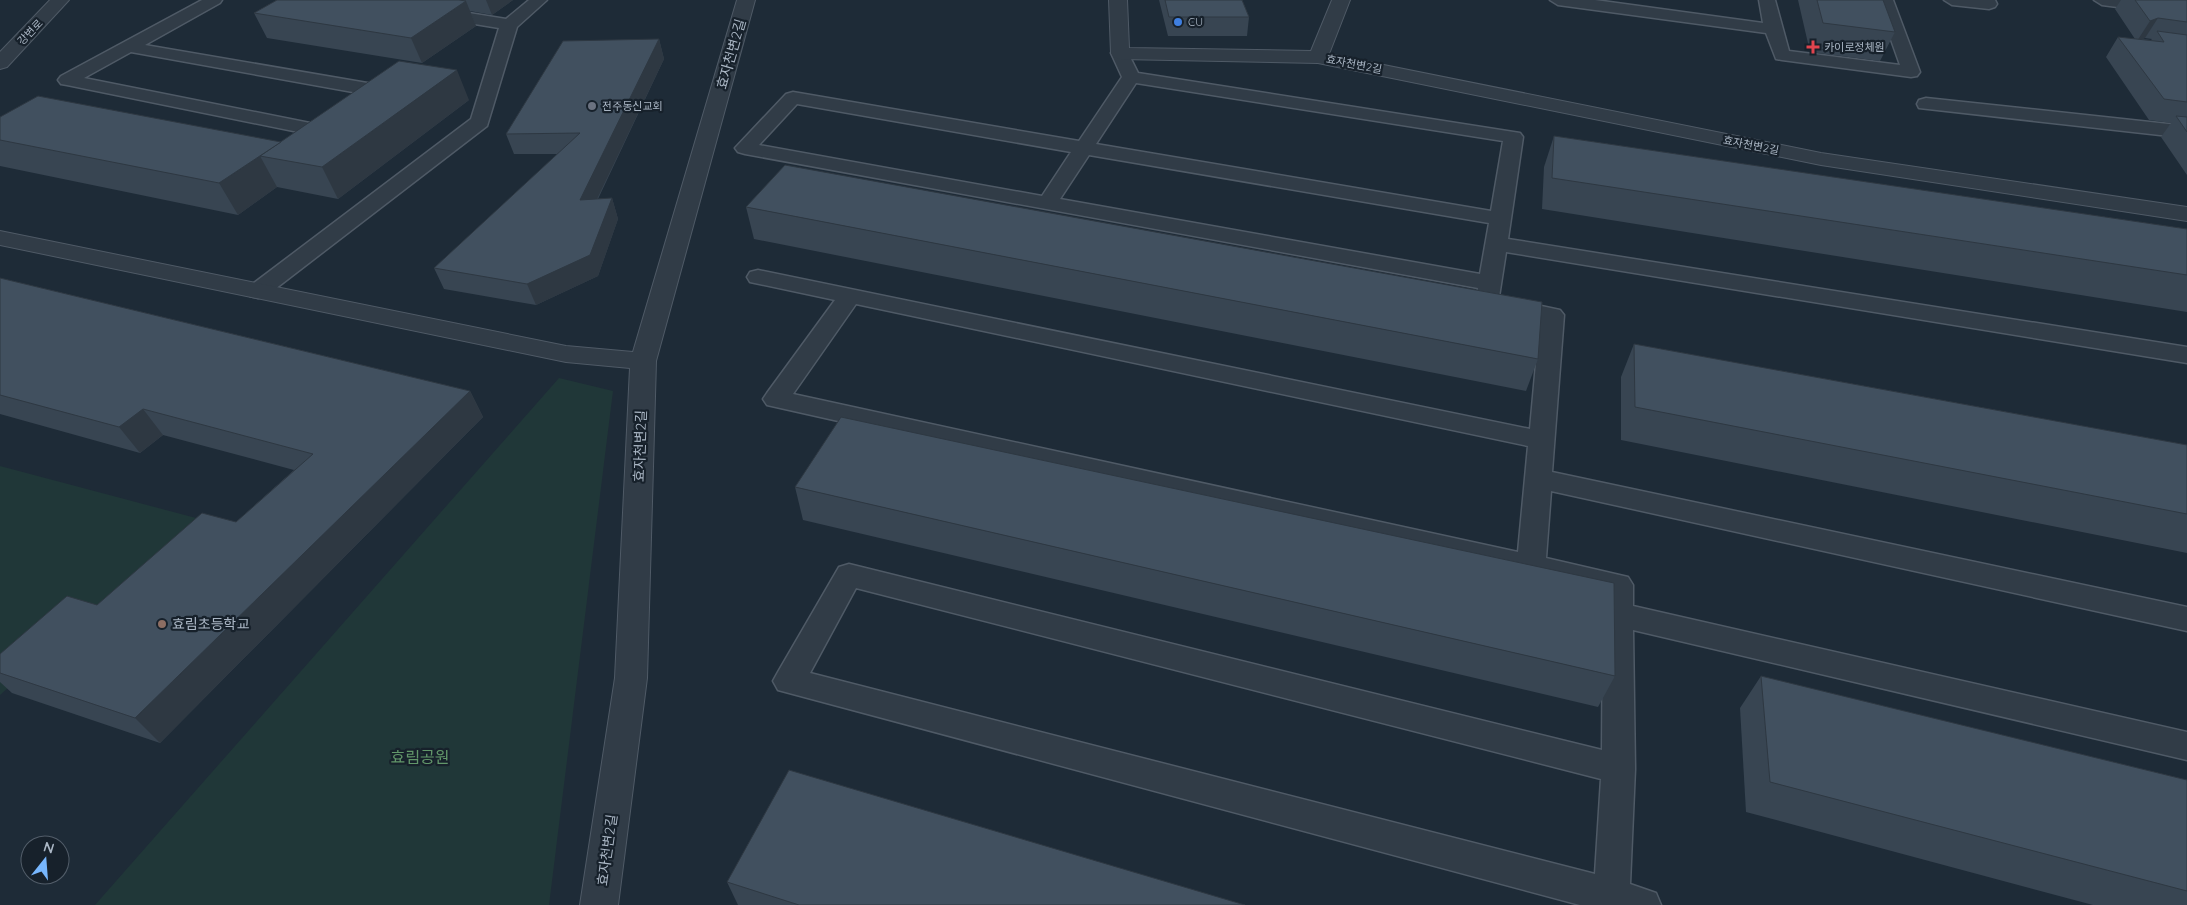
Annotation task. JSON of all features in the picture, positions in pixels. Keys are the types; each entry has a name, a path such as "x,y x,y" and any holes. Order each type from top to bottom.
{"street":[{"name":"효자천변2길","path":"600,905 631,678 643,361 746,0"},
{"path":"1118,0 1120,52"},
{"name":"효자천변2길","path":"1318,57 1340,0"},
{"name":"강변로","path":"0,63 57,1"},
{"name":"효자천변2길","path":"1120,52 1318,57 1822,159 2187,214"},
{"path":"0,238 566,354 643,361"}],"lane":[{"path":"129,47 379,91 323,131 67,80 214,0"},
{"path":"258,291 480,122 509,24 539,0"},
{"path":"1558,0 1626,5 1773,28"},
{"path":"1767,0 1773,28 1782,55 1911,72 1886,0"},
{"path":"1952,0 1989,4 1987,0"},
{"path":"2102,0 2187,11"},
{"path":"426,11 509,24"},
{"path":"1120,52 1131,77"},
{"path":"1046,203 1131,77"},
{"path":"1131,77 1513,137 1487,302 1552,315 1531,566"},
{"path":"1490,283 745,148 793,98 1500,219"},
{"path":"1926,104 2187,132"},
{"path":"1497,244 2187,355"},
{"path":"758,277 1541,440"},
{"path":"850,296 776,399 1618,585 1618,768 1612,896"},
{"path":"1538,479 2187,620"},
{"path":"1618,768 849,575 789,681 1643,905"},
{"path":"1619,615 2187,746"}],"green space":[{"name":"효림공원","path":"559,378 613,391 549,905 95,905"},
{"path":"0,466 196,518 0,695"}],"building":[{"path":"277,0 466,1 411,38 254,13"},
{"path":"1165,0 1242,0 1249,17 1169,17"},
{"path":"1817,0 1883,0 1895,32 1823,23"},
{"path":"2135,0 2187,0 2187,22 2158,18 2150,21"},
{"path":"2157,31 2187,35 2187,102 2164,99 2118,37 2164,42"},
{"path":"659,39 580,200 612,198 590,255 527,284 434,268 580,133 506,134 563,41"},
{"path":"399,61 457,70 322,167 260,156"},
{"path":"38,96 281,142 219,183 0,140 0,117"},
{"path":"2176,116 2187,117 2187,132"},
{"path":"1554,136 2187,229 2187,275 1552,178"},
{"path":"785,165 1542,302 1538,359 746,207"},
{"path":"0,278 470,391 135,718 0,673 0,654 67,596 97,605 202,513 236,522 313,454 143,409 119,427 0,395"},
{"path":"1634,344 2187,445 2187,514 1635,407"},
{"path":"841,417 1614,583 1615,676 795,487"},
{"path":"1761,676 2187,780 2187,891 1770,782"},
{"path":"789,770 1245,905 799,905 727,882"}],"place":[{"name":"CU","path":"1178,22"},
{"name":"카이로정체원","path":"1813,47"},
{"name":"전주동신교회","path":"592,106"},
{"name":"효림초등학교","path":"162,624"}]}
